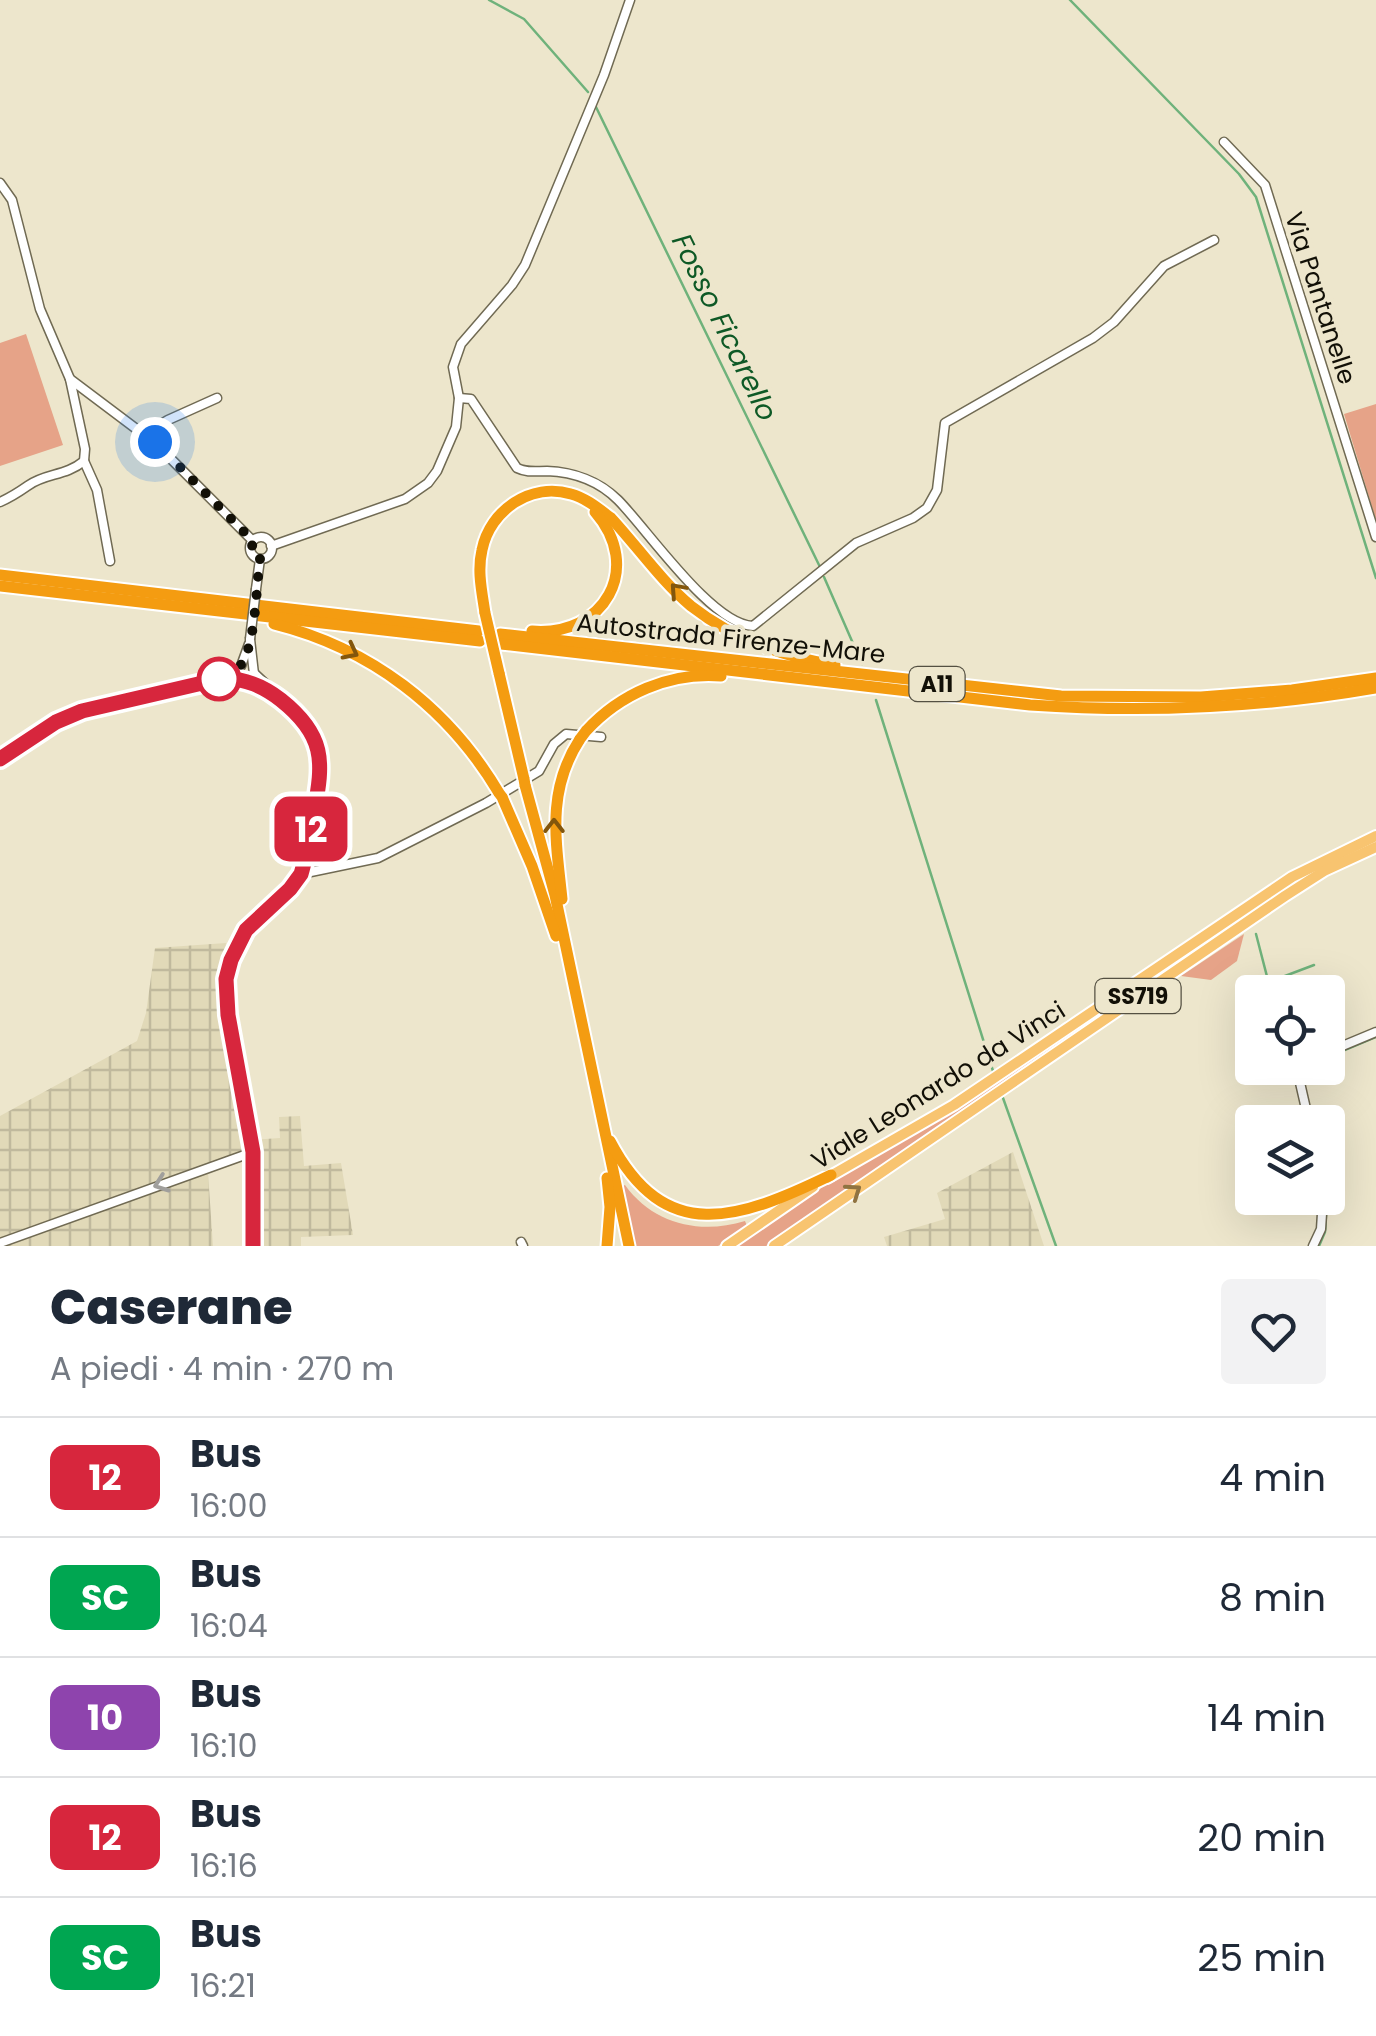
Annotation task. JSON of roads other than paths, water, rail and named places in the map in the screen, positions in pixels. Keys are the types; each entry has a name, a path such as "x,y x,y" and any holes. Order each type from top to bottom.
{"highway":[{"path":"630,1246 554,894 485,613 480,564 493,523 513,503 536,492 577,496 611,518 689,604 730,633 789,656 876,671 892,678"},
{"path":"500,635 539,632 582,622 612,592 618,570 611,536 600,516 577,496"},
{"path":"0,574 479,633 226,612 0,586"},
{"path":"226,612 314,635 385,670 449,724 501,795 566,958"},
{"name":"Autostrada Firenze-Mare","path":"500,635 1007,692 1163,699 1242,695 1376,678"},
{"name":"Autostrada Firenze-Mare","path":"500,635 803,680 1030,705 1152,710 1237,706 1376,688"},
{"path":"566,958 554,806 563,772 583,735 620,701 664,682 711,676 803,680"},
{"path":"600,1119 622,1169 641,1194 674,1216 688,1220 708,1224 744,1216 831,1175"},
{"path":"600,1119 610,1208 606,1246"}],"main road":[{"name":"Viale Leonardo da Vinci","path":"727,1246 831,1175 970,1095 1292,876 1376,836"},
{"name":"Viale Leonardo da Vinci","path":"774,1246 1285,896 1324,871 1376,847"}],"street":[{"path":"271,546 417,493 436,472 456,427 459,398 453,366 461,344 524,266 604,75 630,0"},
{"name":"Via Pantanelle","path":"1224,142 1265,184 1376,537"},
{"path":"0,182 12,200 40,308 70,379 86,449 84,461 97,490 110,561"},
{"path":"459,398 471,399 516,468 561,472 602,488 626,509 701,594 738,623 753,626 856,542 927,508 937,490 945,422 1093,338 1114,322 1164,266 1214,240"},
{"path":"70,379 145,434 253,541"},
{"path":"145,434 216,398"},
{"path":"0,502 21,494 30,484 71,472 84,461"},
{"path":"253,541 262,538 271,546"},
{"path":"253,541 251,552 260,559"},
{"path":"260,559 269,556 271,546"},
{"path":"249,674 260,559"},
{"path":"224,678 240,667 250,639"},
{"path":"240,667 308,726 320,754 318,790 301,874 246,930 226,979 228,1015 253,1152 254,1244"},
{"path":"0,759 56,722 82,711 249,674"},
{"path":"301,874 378,858 539,771 554,744 566,734 601,737"},
{"path":"1345,1045 1376,1032"},
{"path":"0,1243 253,1152"},
{"path":"1313,1246 1321,1230 1322,1215"}],"waterway":[{"name":"Fosso Ficarello","path":"489,0 524,19 588,92"},
{"path":"1070,0 1239,174 1256,197 1376,578"},
{"name":"Fosso Ficarello","path":"595,105 820,567"},
{"name":"Fosso Ficarello","path":"824,577 862,664"},
{"name":"Fosso Ficarello","path":"876,700 993,1071"},
{"path":"1256,934 1267,975"},
{"path":"1288,975 1314,965"},
{"path":"1345,1050 1376,1037"},
{"name":"Fosso Ficarello","path":"1003,1098 1056,1246"},
{"path":"1319,1246 1326,1215"}]}
